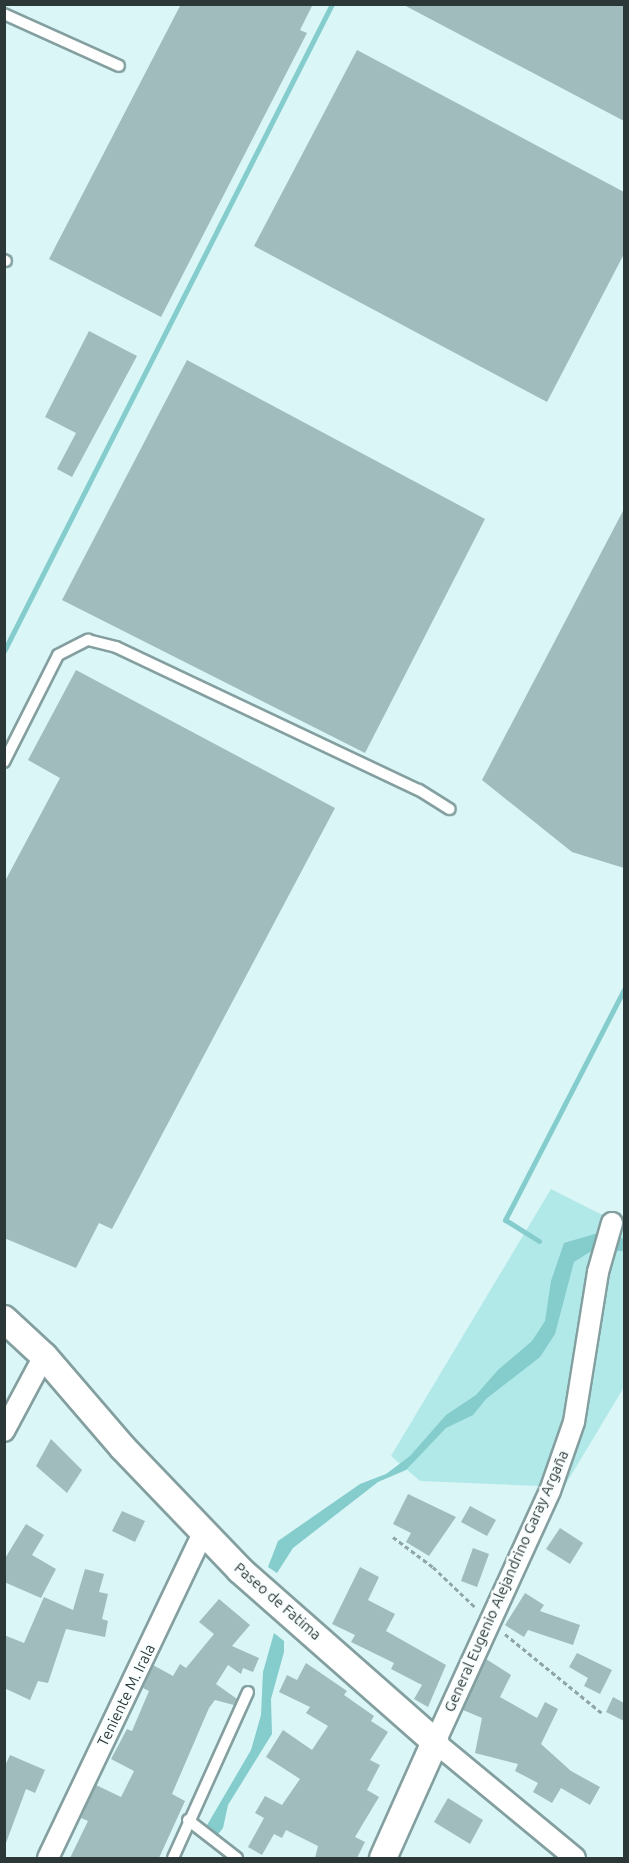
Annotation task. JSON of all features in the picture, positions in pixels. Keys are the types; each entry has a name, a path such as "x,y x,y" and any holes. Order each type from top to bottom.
{"street":[{"name":"General Eugenio Alejandrino Garay Argaña","path":"383,1858 550,1491 574,1422 598,1272 612,1223"},
{"name":"Paseo de Fatima","path":"4,1319 44,1356 123,1448 240,1570 301,1621 435,1742 575,1858"},
{"path":"4,1431 44,1356"},
{"name":"Teniente M. Irala","path":"48,1858 204,1531"}],"lane":[{"path":"4,14 119,66"},
{"path":"4,762 58,655 88,640 127,652 418,790 449,809"},
{"path":"173,1858 188,1820 248,1692"},
{"path":"188,1820 237,1858"}],"shaded area":[{"path":"551,1189 624,1226 624,1387 564,1487 420,1481 391,1456"},
{"path":"605,1231 624,1239 624,1251 593,1250 574,1262 555,1334 540,1357 486,1399 473,1415 446,1428 406,1470 378,1482 293,1548 277,1573 268,1567 278,1541 360,1484 386,1474 410,1456 446,1415 476,1395 498,1370 532,1341 545,1321 551,1281 564,1243"},
{"path":"274,1633 284,1641 284,1652 271,1699 272,1734 228,1805 223,1828 215,1838 203,1832 251,1750 261,1715 263,1672"}],"building":[{"path":"181,4 313,4 300,30 307,33 161,317 49,259"},
{"path":"402,4 624,4 624,121"},
{"path":"357,50 624,192 624,254 547,402 254,246"},
{"path":"89,331 137,356 72,477 57,469 76,433 45,417"},
{"path":"187,360 485,519 365,753 62,600"},
{"path":"624,509 624,868 572,852 482,780"},
{"path":"76,670 335,808 112,1229 99,1223 76,1268 4,1238 4,883 60,778 28,760"},
{"path":"51,1439 82,1470 67,1493 36,1466"},
{"path":"408,1494 456,1517 429,1556 406,1542 411,1533 393,1524"},
{"path":"470,1506 496,1520 487,1536 461,1522"},
{"path":"122,1511 145,1521 135,1542 112,1531"},
{"path":"26,1524 44,1535 32,1555 56,1569 41,1598 4,1582 4,1560"},
{"path":"560,1528 583,1543 570,1564 546,1549"},
{"path":"473,1548 489,1554 477,1587 461,1581"},
{"path":"360,1567 379,1577 368,1600 395,1614 386,1631 446,1665 428,1707 414,1699 422,1685 391,1669 394,1663 351,1642 355,1635 332,1624"},
{"path":"85,1569 104,1574 99,1592 108,1594 102,1619 108,1621 105,1637 66,1629 48,1683 38,1681 30,1700 4,1688 4,1635 24,1643 44,1597 73,1610"},
{"path":"525,1593 544,1605 540,1611 580,1625 573,1645 528,1630 524,1637 505,1625"},
{"path":"219,1599 250,1625 232,1646 259,1658 253,1672 243,1668 241,1674 228,1665 216,1684 237,1699 234,1705 215,1700 209,1708 172,1794 185,1801 159,1858 70,1858 88,1821 81,1818 96,1785 121,1797 134,1771 111,1759 127,1729 132,1731 149,1691 143,1688 153,1665 173,1676 180,1664 186,1668 214,1634 199,1622"},
{"path":"577,1653 612,1670 600,1694 584,1686 588,1678 569,1667"},
{"path":"486,1659 511,1675 500,1697 537,1718 545,1702 558,1709 541,1744 571,1771 600,1787 590,1805 561,1788 552,1803 533,1792 538,1783 515,1771 518,1764 475,1753 482,1718 463,1710"},
{"path":"306,1663 347,1691 344,1695 374,1716 371,1721 388,1732 370,1760 380,1765 367,1790 379,1797 355,1837 365,1842 357,1858 315,1858 318,1846 286,1830 282,1838 274,1834 262,1855 248,1847 264,1818 255,1813 265,1796 282,1805 300,1779 266,1757 283,1730 312,1750 328,1726 306,1713 310,1707 279,1692 287,1675 297,1680"},
{"path":"613,1697 624,1703 624,1721 606,1712"},
{"path":"10,1755 45,1770 35,1793 26,1789 6,1843 4,1768"},
{"path":"448,1798 483,1820 470,1844 434,1822"}],"waterway":[{"path":"4,651 332,4"},
{"path":"539,1241 505,1220 624,989"}]}
